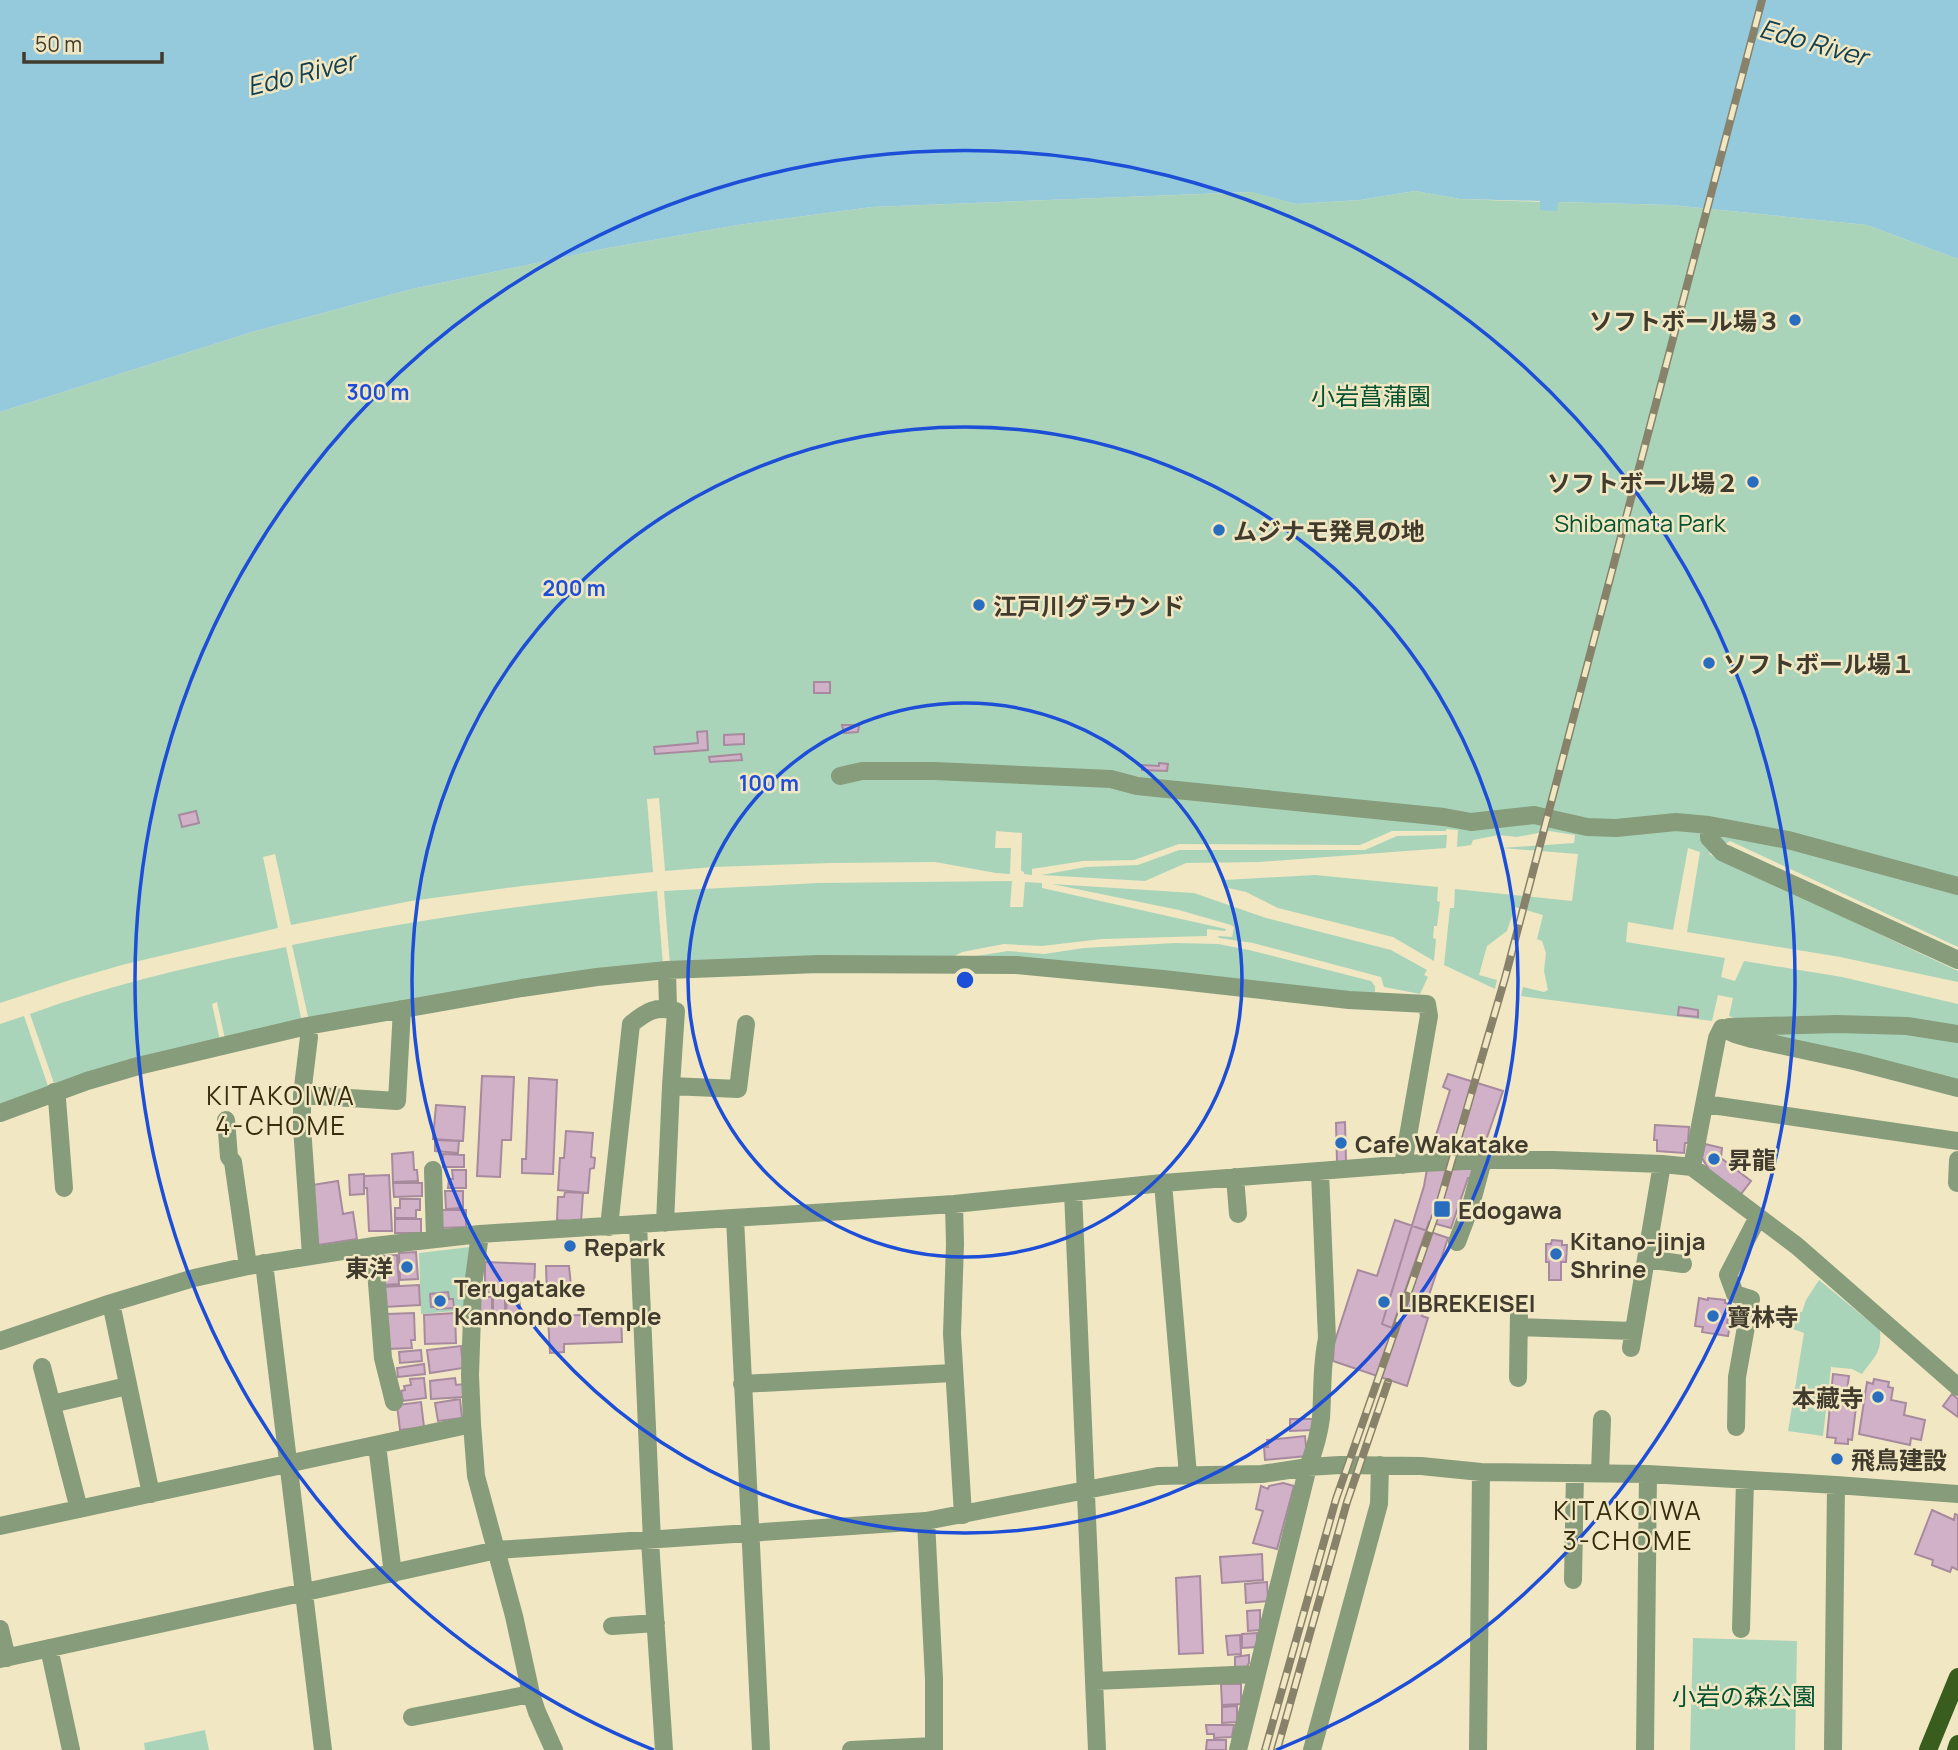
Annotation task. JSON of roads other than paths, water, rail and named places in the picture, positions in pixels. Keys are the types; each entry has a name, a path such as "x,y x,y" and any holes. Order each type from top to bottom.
{"main road":[{"path":"1928,1750 1958,1677"}],"street":[{"path":"840,776 862,771 934,771 1111,779 1137,786 1471,822 1534,814 1587,827 1616,828 1676,822 1709,825 1788,841 1958,886"},
{"path":"1709,825 1709,838 1723,852 1958,960"},
{"path":"0,1113 54,1092 160,1060 307,1026 597,977 667,970 817,964 1016,965 1349,1000 1427,1004 1429,1016 1402,1165"},
{"path":"667,970 668,1008"},
{"path":"608,1227 631,1024 655,1008 676,1011 665,1223"},
{"path":"302,1095 397,1101 402,1009"},
{"path":"671,1086 738,1089 746,1024"},
{"path":"1722,1028 1837,1024 1907,1026 1958,1034"},
{"path":"307,1026 309,1037 302,1095 302,1127 311,1255"},
{"path":"1722,1028 1752,1039 1858,1062 1958,1088"},
{"path":"1692,1167 1717,1038 1722,1028"},
{"path":"54,1092 57,1099 64,1188"},
{"path":"1704,1104 1958,1141"},
{"path":"226,1120 229,1157 233,1162 256,1265 288,1464 323,1750"},
{"path":"1457,1242 1471,1205 1483,1160"},
{"path":"0,1341 111,1303 194,1279 256,1265 374,1246 481,1234 954,1204 1235,1177 1483,1160 1661,1164 1692,1167 1816,1263 1958,1387"},
{"path":"1957,1183 1958,1160"},
{"path":"1518,1378 1519,1320 1632,1339 1661,1164"},
{"path":"433,1170 435,1239"},
{"path":"1238,1750 1321,1419 1322,1362 1327,1339 1321,1172"},
{"path":"1235,1177 1238,1214"},
{"path":"1163,1183 1188,1475"},
{"path":"1073,1192 1097,1750"},
{"path":"954,1204 952,1335 962,1515"},
{"path":"1736,1427 1737,1377 1751,1299 1735,1294 1728,1275 1758,1217"},
{"path":"734,1218 761,1750"},
{"path":"638,1224 651,1541 664,1750"},
{"path":"481,1234 473,1286 470,1375 476,1476 497,1550 531,1694 554,1750"},
{"path":"374,1246 383,1357 394,1402"},
{"path":"1646,1259 1683,1264"},
{"path":"111,1303 151,1494"},
{"path":"41,1367 79,1509"},
{"path":"742,1384 953,1373"},
{"path":"52,1404 127,1386"},
{"path":"1600,1473 1602,1419"},
{"path":"0,1526 472,1424"},
{"path":"377,1445 393,1574"},
{"path":"1312,1750 1379,1504 1380,1465"},
{"path":"0,1629 4,1659 497,1550 926,1521 1158,1476 1262,1474 1308,1467 1380,1465 1481,1472 1648,1474 1958,1494"},
{"path":"1478,1750 1481,1472"},
{"path":"1573,1580 1574,1473"},
{"path":"1645,1750 1648,1474"},
{"path":"1741,1629 1745,1480"},
{"path":"1833,1750 1836,1485"},
{"path":"851,1750 934,1748 934,1679 926,1521"},
{"path":"612,1626 656,1623"},
{"path":"49,1648 71,1750"},
{"path":"1095,1681 1256,1674"},
{"path":"412,1717 531,1694"}],"water":[{"name":"Edo River","path":"0,0 1958,0 1958,259 1867,225 1671,205 1558,202 1557,211 1540,210 1540,201 1460,199 1415,191 1360,200 1296,204 1252,192 872,207 738,225 608,248 412,289 252,332 0,412"}],"railway":[{"path":"1265,1750 1336,1499 1438,1208 1505,978 1762,0"},
{"path":"1277,1750 1347,1502 1388,1382"}],"place":[{"name":"ソフトボール場３","path":"1795,320"},
{"name":"ソフトボール場２","path":"1753,482"},
{"name":"ムジナモ発見の地","path":"1219,530"},
{"name":"江戸川グラウンド","path":"979,605"},
{"name":"ソフトボール場１","path":"1709,663"},
{"name":"Cafe Wakatake","path":"1341,1143"},
{"name":"昇龍","path":"1714,1159"},
{"name":"Edogawa","path":"1442,1209"},
{"name":"Repark","path":"570,1246"},
{"name":"Kitano-jinja Shrine","path":"1556,1254"},
{"name":"東洋","path":"407,1267"},
{"name":"Terugatake Kannondo Temple","path":"440,1301"},
{"name":"LIBREKEISEI","path":"1384,1302"},
{"name":"寶林寺","path":"1713,1316"},
{"name":"本藏寺","path":"1878,1397"},
{"name":"飛鳥建設","path":"1837,1459"}],"district":[{"name":"KITAKOIWA 4-CHOME","path":"281,1110"},
{"name":"KITAKOIWA 3-CHOME","path":"1628,1525"}],"park label":[{"name":"小岩菖蒲園","path":"1371,395"},
{"name":"Shibamata Park","path":"1640,522"},
{"name":"小岩の森公園","path":"1744,1695"}]}
